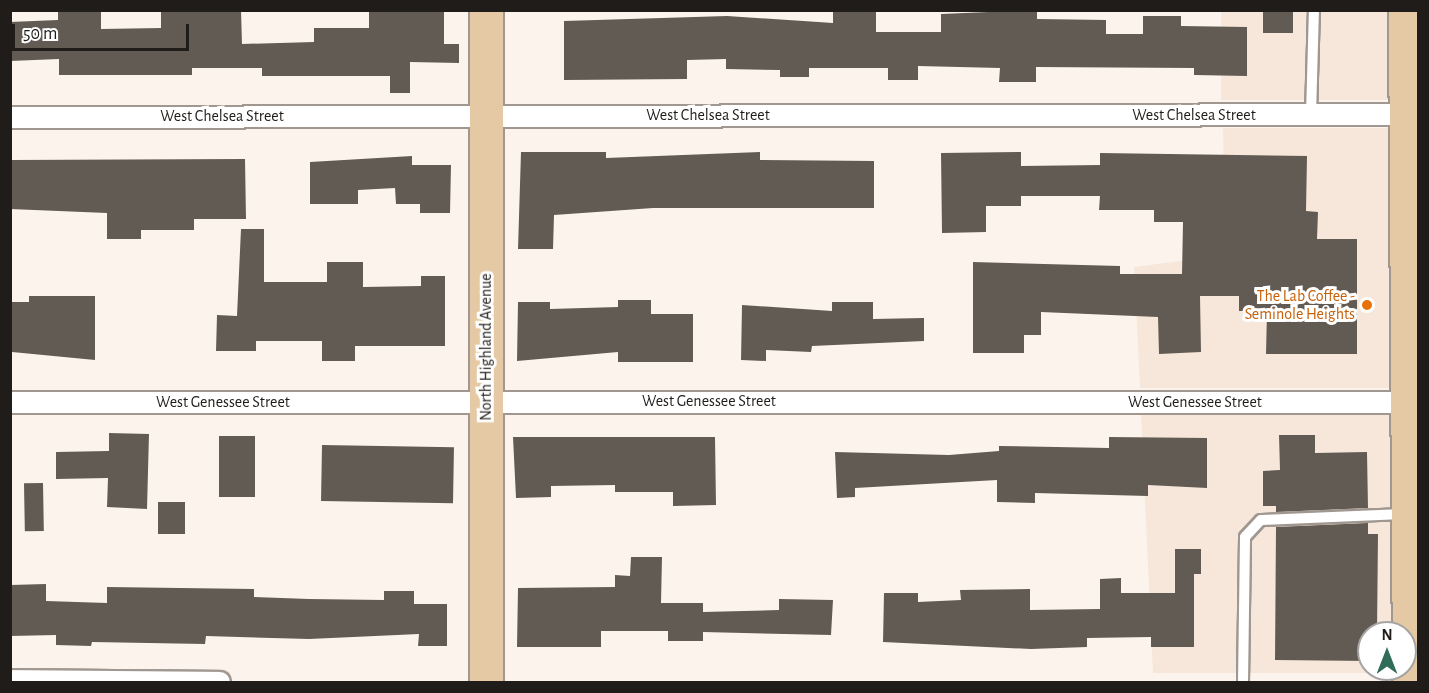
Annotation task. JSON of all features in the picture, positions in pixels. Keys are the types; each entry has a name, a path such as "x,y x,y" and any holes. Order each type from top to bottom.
{"main road":[{"name":"North Highland Avenue","path":"486,10 486,682"},
{"path":"1405,10 1405,114 1412,154 1413,331 1407,402 1413,514 1409,682"}],"street":[{"name":"West Chelsea Street","path":"10,117 1405,114"},
{"name":"West Genessee Street","path":"10,402 1407,402"},
{"path":"10,680 219,682"}],"lane":[{"path":"1311,115 1314,10"},
{"path":"1243,682 1245,537 1261,520 1413,514"}],"shaded area":[{"path":"1221,11 1392,11 1392,100 1221,100"},
{"path":"1223,128 1393,128 1395,388 1140,388 1134,267 1225,255"},
{"path":"1141,415 1395,415 1397,621 1357,621 1357,673 1153,673"}],"building":[{"path":"58,10 101,10 101,29 161,28 161,10 241,10 242,44 314,42 314,28 369,28 369,10 444,10 444,44 459,44 459,63 410,62 410,93 390,93 390,76 262,76 262,68 192,68 192,75 59,75 59,59 10,61 10,22 58,20"},
{"path":"833,10 876,10 876,32 941,32 941,14 1037,10 1037,19 1106,20 1106,34 1143,34 1143,16 1181,16 1181,26 1247,27 1247,76 1194,75 1194,68 1036,67 1036,82 999,82 1000,68 918,66 918,80 888,80 888,68 809,68 809,77 780,77 780,70 726,69 726,59 687,60 687,79 564,80 564,21 727,16 833,23"},
{"path":"1263,10 1293,10 1293,33 1263,33"},
{"path":"521,152 606,152 606,158 760,152 760,160 874,161 874,208 653,208 554,215 553,249 518,249"},
{"path":"1021,152 1021,166 1100,165 1100,153 1307,156 1306,211 1318,212 1317,239 1357,239 1357,354 1266,354 1267,311 1239,311 1239,296 1200,296 1201,352 1159,354 1158,317 1041,312 1041,335 1024,335 1024,353 973,353 973,262 1120,266 1120,274 1182,274 1183,222 1154,222 1154,210 1099,210 1100,196 1021,196 1021,206 986,206 986,232 942,233 941,153"},
{"path":"412,156 412,165 451,165 450,213 420,213 420,204 396,204 395,188 358,190 358,204 310,204 310,162"},
{"path":"245,159 246,219 194,219 194,230 141,230 141,239 107,239 107,213 10,209 10,160"},
{"path":"241,229 264,229 264,282 327,282 327,262 363,262 363,287 421,286 421,276 445,276 445,346 355,346 355,361 322,361 322,341 256,341 256,351 216,351 217,315 237,316"},
{"path":"29,296 95,296 95,360 12,352 12,302 29,302"},
{"path":"618,300 651,300 651,314 693,314 693,362 618,362 618,352 517,361 518,302 550,302 550,309 618,307"},
{"path":"832,302 873,302 873,319 924,318 924,341 812,346 811,352 766,350 766,361 741,360 742,305 832,311"},
{"path":"109,433 149,434 147,509 107,507 108,478 56,479 56,452 109,451"},
{"path":"1279,435 1315,435 1315,453 1367,452 1368,508 1276,512 1276,506 1263,506 1263,471 1280,470"},
{"path":"219,436 255,436 255,497 219,497"},
{"path":"513,437 715,437 716,505 673,506 673,492 615,492 615,485 551,486 551,497 516,498"},
{"path":"1109,437 1207,438 1207,488 1148,485 1148,496 1035,493 1035,503 997,502 997,480 855,488 855,497 837,498 835,452 949,455 999,451 999,446 1109,448"},
{"path":"322,445 454,447 453,503 321,501"},
{"path":"24,483 43,483 44,531 25,531"},
{"path":"158,502 185,502 185,534 158,534"},
{"path":"1368,523 1368,534 1378,534 1377,621 1357,621 1357,661 1275,660 1276,527"},
{"path":"1175,549 1201,549 1201,574 1194,574 1194,647 1151,647 1151,637 1087,638 1087,647 1031,649 883,642 884,593 918,593 918,602 961,600 960,590 1030,589 1030,610 1100,609 1100,579 1121,578 1121,593 1175,593"},
{"path":"631,557 662,557 661,603 703,603 703,612 779,610 779,599 833,600 831,635 703,632 703,641 668,641 668,631 601,631 601,647 517,647 518,588 615,587 615,575 630,576"},
{"path":"46,584 46,601 107,603 107,587 254,589 254,597 384,600 384,591 414,591 414,604 447,604 447,646 418,646 419,634 309,639 206,636 205,644 92,642 91,646 56,645 56,635 10,636 10,585"}],"place":[{"name":"The Lab Coffee - Seminole Heights","path":"1367,305"}]}
